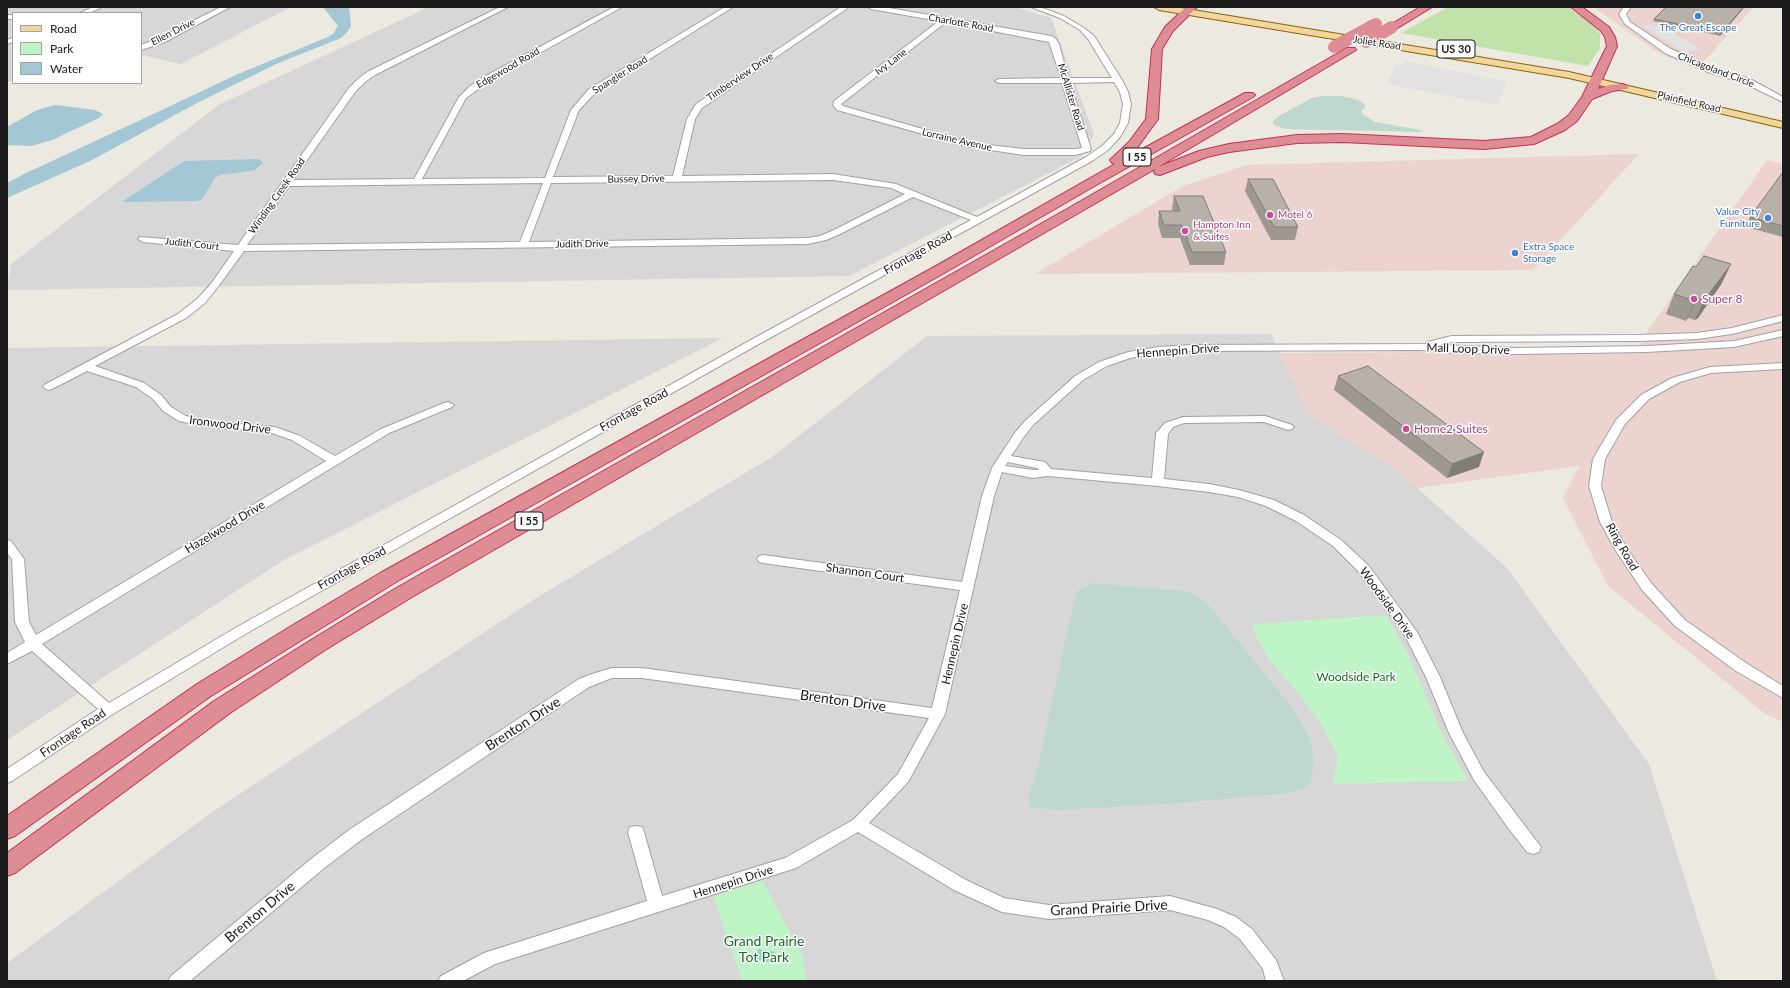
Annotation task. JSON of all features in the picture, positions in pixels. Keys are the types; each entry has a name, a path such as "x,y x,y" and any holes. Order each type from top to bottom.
{"highway":[{"name":"I 55","path":"7,829 204,690 389,577 934,273 1086,185 1334,47 1376,24 1390,22 1427,7"},
{"path":"1072,212 1172,165 1203,154 1255,143 1298,139 1343,138 1484,145 1534,140 1561,128 1573,118 1588,97 1612,46 1610,37 1605,29 1576,7"},
{"path":"1086,185 1133,145 1152,119 1155,61 1158,49 1162,39 1169,29 1189,9"},
{"name":"I 55","path":"7,866 222,706 318,644 405,592 1072,212 1352,50 1390,22"},
{"path":"1588,97 1610,88 1623,87"}],"main road":[{"name":"Joliet Road","path":"1159,7 1189,9 1521,67 1597,77"},
{"name":"Joliet Road","path":"1202,7 1546,63 1597,77"},
{"name":"Plainfield Road","path":"1597,77 1623,87 1783,125"},
{"name":"Plainfield Road","path":"1597,77 1718,100 1783,116"}],"street":[{"path":"86,12 99,7"},
{"name":"Ellen Drive","path":"142,48 162,40 227,7"},
{"name":"Winding Creek Road","path":"48,387 182,316 201,301 214,286 352,90 362,80 372,73 505,7"},
{"name":"Edgewood Road","path":"417,181 463,98 472,89 492,76 619,7"},
{"name":"Spangler Road","path":"523,245 575,110 583,100 592,91 730,7"},
{"name":"Timberview Drive","path":"677,178 691,120 699,106 846,7"},
{"name":"Charlotte Road","path":"871,7 1048,38 1052,40"},
{"name":"Frontage Road","path":"7,777 108,710 255,622 753,343 1089,160 1105,148 1117,135 1124,123 1127,104 1124,92 1118,80 1091,38 1082,29 1062,17 1036,8 1026,7"},
{"name":"Chicagoland Circle","path":"1628,7 1622,14 1627,23 1668,51 1711,70 1749,82 1783,100"},
{"name":"Ivy Lane","path":"837,105 945,20"},
{"name":"McAllister Road","path":"1052,40 1055,44 1087,149 1082,152"},
{"path":"998,81 1118,80"},
{"name":"Lorraine Avenue","path":"837,105 840,108 970,145 1024,152 1082,152"},
{"name":"Bussey Drive","path":"286,183 833,177 886,184 978,220"},
{"name":"Judith Drive","path":"240,248 808,241 823,238 837,232 912,194"},
{"name":"Judith Court","path":"143,239 216,248 240,248"},
{"name":"Mall Loop Drive","path":"1420,347 1452,339 1638,338 1697,336 1732,331 1783,318"},
{"name":"Mall Loop Drive","path":"1420,347 1463,350 1647,349 1734,344 1783,333"},
{"name":"Hennepin Drive","path":"448,981 490,958 790,863 858,824 903,778 938,714 988,496 1001,463 1018,436 1029,424 1079,378 1103,364 1128,355 1158,350 1191,348 1420,347"},
{"name":"Ring Road","path":"1783,366 1710,370 1676,380 1645,397 1620,422 1599,459 1595,486 1606,522 1622,551 1647,588 1680,623 1741,667 1783,693"},
{"name":"Ironwood Drive","path":"87,367 140,385 157,397 167,409 183,419 208,424 271,429 296,438 334,461"},
{"name":"Hazelwood Drive","path":"7,659 385,431 448,405"},
{"path":"1158,482 1162,433 1169,425 1183,420 1265,419 1288,427"},
{"name":"Woodside Drive","path":"1001,463 1033,474 1048,472 1158,482 1209,488 1239,494 1270,503 1300,518 1337,543 1364,569 1410,632 1433,677 1456,733 1479,776 1511,821 1533,847"},
{"path":"7,544 18,559 22,622 34,644 108,710"},
{"name":"Shannon Court","path":"762,559 968,587"},
{"name":"Brenton Drive","path":"177,981 355,835 584,683 602,676 612,673 642,673 938,714"},
{"name":"Grand Prairie Drive","path":"858,824 960,885 1002,905 1049,912 1170,903 1212,914 1230,922 1246,934 1270,965 1275,981"},
{"path":"636,832 657,906"}],"shaded area":[{"path":"7,7 291,7 181,64 142,55 142,12 12,12 12,80 7,83"},
{"path":"429,7 1015,7 1051,18 1094,134 1082,156 849,276 7,290 11,264 220,104"},
{"path":"1593,7 1754,7 1704,61 1690,66 1657,52"},
{"path":"1642,25 1663,26 1701,50 1682,51"},
{"path":"1404,61 1507,81 1497,105 1386,84 1396,65 1402,66"},
{"path":"1639,154 1533,270 1035,274 1183,186 1247,165"},
{"path":"1767,160 1783,164 1783,722 1764,713 1608,586 1563,498 1579,466 1417,488 1397,470 1307,413 1279,353 1637,351 1647,332"},
{"path":"1271,334 1307,413 1397,470 1507,568 1649,764 1717,981 7,981 7,963 211,813 536,598 772,457 927,336"},
{"path":"723,338 284,560 7,740 7,348"}],"green space":[{"path":"1448,7 1568,7 1592,25 1600,34 1600,48 1588,66 1401,33"},
{"path":"1322,96 1341,96 1358,100 1364,104 1365,108 1361,111 1362,114 1375,122 1420,130 1423,132 1286,129 1276,126 1273,123 1273,121 1279,116 1312,98"},
{"path":"1095,583 1190,592 1207,603 1295,711 1310,739 1314,763 1309,786 1291,793 1166,804 1056,810 1030,807 1028,798 1038,767 1073,605 1078,590"},
{"name":"Woodside Park","path":"1386,615 1408,654 1442,734 1468,781 1333,784 1338,756 1322,726 1297,691 1269,660 1258,640 1252,624"},
{"name":"Grand Prairie Tot Park","path":"762,880 803,957 806,981 744,981 742,979 713,897"},
{"path":"758,949 774,952 781,959 770,962 757,959"}],"water":[{"path":"323,7 349,7 351,26 341,38 276,64 197,103 92,160 7,198 7,183 24,174 238,74 333,34 338,26"},
{"path":"56,105 95,110 103,114 99,118 52,140 31,146 7,145 7,127 37,110"},
{"path":"259,159 263,163 255,170 220,175 215,178 202,199 197,201 123,201 184,161"}],"building":[{"name":"The Great Escape","path":"1666,7 1743,8 1721,33 1654,19"},
{"path":"1783,172 1783,226 1750,217"},
{"path":"1248,179 1273,179 1298,227 1274,227"},
{"path":"1174,196 1203,196 1226,252 1192,252 1182,225 1164,225 1159,211 1180,211"},
{"path":"1704,256 1731,264 1704,300 1697,298 1695,301 1674,294 1693,266 1696,267"},
{"path":"1368,366 1484,452 1452,464 1338,376"}],"place":[{"name":"The Great Escape","path":"1698,16"},
{"name":"Motel 6","path":"1270,215"},
{"name":"Value City Furniture","path":"1768,218"},
{"name":"Hampton Inn & Suites","path":"1185,231"},
{"name":"Extra Space Storage","path":"1515,253"},
{"name":"Super 8","path":"1694,299"},
{"name":"Home2 Suites","path":"1406,429"}]}
